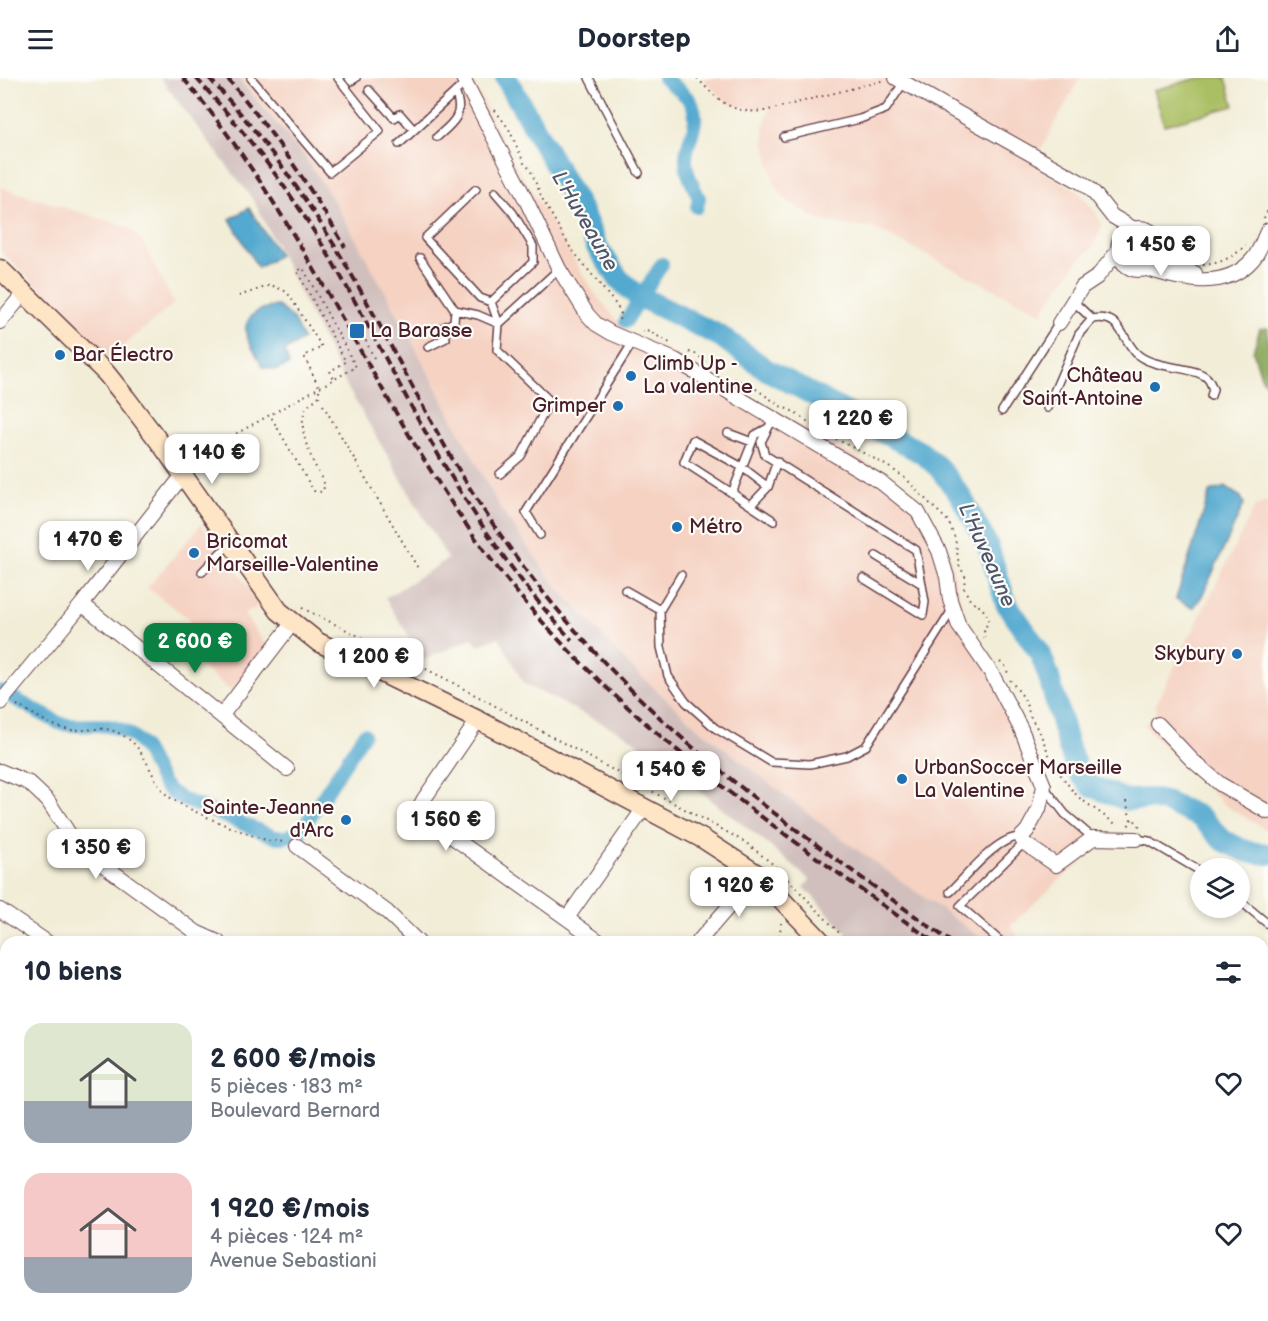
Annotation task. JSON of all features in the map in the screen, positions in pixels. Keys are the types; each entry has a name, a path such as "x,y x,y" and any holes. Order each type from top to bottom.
{"main road":[{"path":"0,269 106,373 185,468 231,545 279,611 296,614 325,632 453,697 478,720 703,840 757,874 816,936"}],"street":[{"path":"898,79 1084,184 1112,216 1134,229"},
{"path":"461,84 527,202 559,269 587,314 596,324 611,333 675,360 770,423 882,483 918,513 939,551 960,626 992,674 1021,729 1044,786 1039,809 1022,840 1056,865 1093,838 1136,839"},
{"path":"1112,216 1121,261 1129,268 1147,269 1196,281 1213,280 1241,269 1257,254 1264,230"},
{"path":"1097,277 1125,233 1134,229 1141,228 1152,234 1157,239 1160,251 1170,263 1197,273 1212,273 1236,264 1264,230"},
{"path":"1147,269 1155,262 1160,251"},
{"path":"1059,323 1082,287 1097,277 1129,268"},
{"path":"0,322 24,293"},
{"path":"2,701 82,604 185,468"},
{"path":"82,604 287,769"},
{"path":"222,715 296,614"},
{"path":"478,720 424,799 419,808 423,816 592,936"},
{"path":"1158,724 1192,760 1220,784 1268,812"},
{"path":"0,771 29,783 48,801 77,846 205,936"},
{"path":"567,918 644,808"},
{"path":"297,846 387,912 407,936"},
{"path":"703,936 757,874"},
{"path":"0,910 38,936"}],"lane":[{"path":"251,78 330,172 380,130 338,78"},
{"path":"349,78 351,81 356,78"},
{"path":"589,78 639,173"},
{"path":"784,137 860,119 886,109 898,79"},
{"path":"399,144 461,84"},
{"path":"437,137 457,120 461,84"},
{"path":"369,90 394,118 400,114 414,129"},
{"path":"476,189 425,238 480,298 491,302"},
{"path":"491,302 533,262 533,246 513,213 495,192"},
{"path":"420,258 455,310 454,322 442,328 446,338 428,347"},
{"path":"499,324 559,269"},
{"path":"1073,301 1092,319"},
{"path":"491,302 499,324 497,350 550,401 521,456 500,474"},
{"path":"455,310 478,315 499,324"},
{"path":"1047,408 1079,334 1092,319 1105,317 1114,322 1139,356 1208,378 1213,389 1211,396"},
{"path":"1002,411 1059,323"},
{"path":"540,535 526,512 633,342"},
{"path":"732,493 755,435 770,423"},
{"path":"770,423 761,442 765,454 916,549 925,602 923,615 863,578"},
{"path":"728,434 752,442"},
{"path":"768,487 742,467 693,440 684,462 774,521"},
{"path":"751,505 768,487 777,461"},
{"path":"202,572 231,545"},
{"path":"876,556 922,584"},
{"path":"681,574 660,610 661,647 668,676 686,702 715,728 771,762 810,764 847,756 866,746 953,607"},
{"path":"625,590 660,610"},
{"path":"1044,786 1065,814 1093,838"},
{"path":"950,892 997,845 1013,837 1022,840 960,906 994,936"},
{"path":"1136,839 1149,841 1190,865"},
{"path":"1250,909 1268,924"}],"path":[{"path":"697,78 725,104 741,111 752,112 765,111 898,79"},
{"path":"491,103 509,129 560,231 617,306 621,314 618,324"},
{"path":"1264,230 1268,210"},
{"path":"1187,271 1195,265 1212,264 1226,259 1239,253 1246,245"},
{"path":"185,468 270,415 356,367 303,268 297,271 346,362 330,371 334,379"},
{"path":"239,296 271,285 287,292 322,347 304,357 319,387 319,396 306,408 303,424 309,452 325,485 321,492 314,491 270,415"},
{"path":"363,335 374,357"},
{"path":"323,405 419,570"},
{"path":"296,614 444,678 745,842 774,865 842,936"},
{"path":"2,701 55,726 71,730 101,727 113,730 127,738 139,749 166,795 184,806 264,840 286,842 297,846"},
{"path":"779,936 782,924"}],"shaded area":[{"path":"160,78 238,78 306,158 336,204 397,313 500,508 556,586 630,666 697,727 831,831 979,936 849,936 804,887 810,880 759,837 628,736 524,684 499,637 478,646 472,638 424,660 385,598 448,559 346,385 254,201"},
{"path":"239,78 471,78 511,157 595,294 626,331 666,349 875,468 909,491 931,517 948,548 967,629 982,646 1057,795 1098,831 1098,849 1010,926 1018,936 979,936 831,831 697,727 630,666 556,586 500,508 397,313 336,204 306,158"},
{"path":"701,78 1080,78 1032,165 1078,191 1095,212 1102,226 1093,248 1079,259 1043,310 1043,314 873,228 818,220 786,200 775,185 764,142 764,124 770,107 758,109 735,106 726,101"},
{"path":"0,187 130,228 143,243 174,304 109,358 0,250"},
{"path":"1268,501 1268,831 1226,806 1143,725 1156,714 1156,704 1255,506"},
{"path":"201,524 262,604 244,614 267,647 231,691 173,644 191,620 147,588"}],"green space":[{"path":"1198,78 1226,78 1234,106 1164,125 1154,90"},
{"path":"1268,328 1268,387 1261,377 1253,351 1260,329"}],"water":[{"path":"249,208 279,255 258,268 230,219"},
{"path":"278,306 293,319 303,339 285,351 289,365 276,370 263,367 249,341 246,326 255,313"},
{"path":"1225,487 1241,497 1244,504 1202,596 1193,608 1176,599 1210,492"}],"waterway":[{"name":"L'Huveaune","path":"506,78 583,214 597,247 618,278 636,295 720,336 767,370 922,453 938,467 960,495 988,546 1006,603 1040,653 1077,770 1091,786 1127,800 1151,799 1168,803 1200,817 1224,841 1248,852 1268,854"},
{"path":"664,78 686,96 695,112 686,163 689,177 699,198 697,207"},
{"path":"626,321 662,264"},
{"path":"0,691 59,723 75,726 99,725 124,731 144,748 165,786 174,794 275,837 285,837 301,831 364,734"}],"railway":[{"path":"183,78 227,134 267,192 447,496 487,554 534,612 584,666 638,717 695,765 754,811 926,936"},
{"path":"196,78 259,152 302,212 468,504 517,575 572,640"},
{"path":"209,78 283,168 316,216 364,296 466,482 508,546 559,612 644,703 705,758 795,829 943,936"},
{"path":"227,78 290,160 345,247"}],"place":[{"name":"La Barasse","path":"357,331"},
{"name":"Bar Électro","path":"60,355"},
{"name":"Climb Up - La valentine","path":"631,376"},
{"name":"Château Saint-Antoine","path":"1155,387"},
{"name":"Grimper","path":"618,406"},
{"name":"Métro","path":"677,527"},
{"name":"Bricomat Marseille-Valentine","path":"194,553"},
{"name":"Skybury","path":"1237,654"},
{"name":"UrbanSoccer Marseille La Valentine","path":"902,779"},
{"name":"Sainte-Jeanne d'Arc","path":"346,820"}]}
